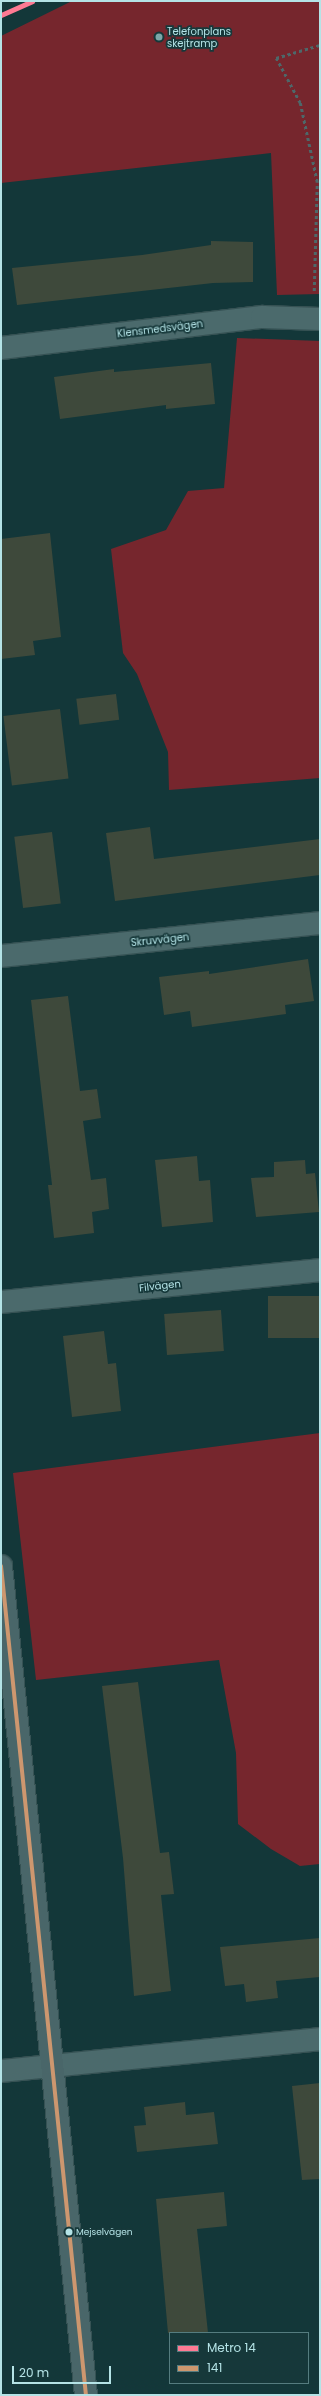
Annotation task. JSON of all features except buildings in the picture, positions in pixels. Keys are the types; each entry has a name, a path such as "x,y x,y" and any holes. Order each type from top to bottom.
{"street":[{"name":"Klensmedsvägen","path":"1,348 262,317 317,318"},
{"name":"Skruvvägen","path":"1,956 320,923"},
{"name":"Filvägen","path":"1,1302 320,1270"},
{"path":"1,1566 86,2395"},
{"path":"1,2071 320,2040"}],"path":[{"path":"317,318 317,182 300,102 276,58 320,45"}],"shaded area":[{"path":"72,1 320,1 320,294 277,295 271,153 1,183 1,36"},
{"path":"237,338 320,341 320,778 169,790 168,752 137,674 123,653 111,549 166,530 188,491 224,488"},
{"path":"320,1433 320,1864 300,1866 271,1849 238,1824 236,1753 219,1660 36,1680 13,1473"}],"metro line":[{"name":"14","path":"1,15 32,1"}],"transit line":[{"name":"141","path":"1,1566 86,2395"}],"place":[{"name":"Telefonplans skejtramp","path":"159,37"},
{"name":"Mejselvägen","path":"69,2232"}]}
